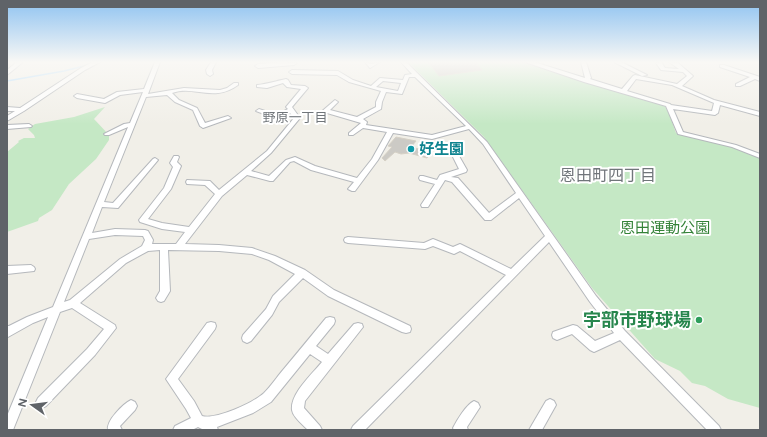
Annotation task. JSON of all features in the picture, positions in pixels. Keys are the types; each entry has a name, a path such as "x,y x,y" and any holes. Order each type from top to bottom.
{"street":[{"path":"7,119 63,82"},
{"path":"7,430 149,82"},
{"path":"258,86 270,86 278,82"},
{"path":"178,247 189,230 219,194 268,152 297,118 289,107 305,88 289,86 286,82"},
{"path":"355,82 372,88 400,94 405,82"},
{"path":"372,88 378,82"},
{"path":"424,82 485,143 593,299 621,334 715,430"},
{"path":"591,82 670,107 714,113 717,103"},
{"path":"623,92 631,82"},
{"path":"665,82 679,86 688,92 717,103 760,114"},
{"path":"679,86 684,82"},
{"path":"738,85 745,82"},
{"path":"77,96 105,101 119,93 168,93 174,89 209,92 226,90 236,84"},
{"path":"358,119 379,108 379,102 384,91"},
{"path":"168,93 177,101 185,103 195,109 203,126 228,118"},
{"path":"335,102 324,112 358,119 364,122 362,126"},
{"path":"670,107 680,133 734,146 760,156"},
{"path":"7,109 22,110"},
{"path":"259,111 274,118 291,110"},
{"path":"107,134 126,125 132,124"},
{"path":"7,128 29,126"},
{"path":"351,134 362,126 432,137 470,127"},
{"path":"352,189 375,160 391,131"},
{"path":"425,205 441,180 463,170 452,149"},
{"path":"176,157 173,163 177,166 167,189 140,220 162,226 189,230"},
{"path":"246,172 270,179 288,161 295,159 313,168 355,180"},
{"path":"100,204 115,206 155,160"},
{"path":"423,178 455,180 488,218 519,194"},
{"path":"190,182 206,183 219,194"},
{"path":"86,237 115,232 145,233 149,240 146,248"},
{"path":"357,430 549,237"},
{"path":"348,240 425,246 433,242 454,251 460,247 512,274"},
{"path":"161,298 165,291 164,247"},
{"path":"7,331 73,303 123,261 146,248 164,247 219,248 252,251 272,258 302,273 331,293 406,329"},
{"path":"7,270 31,268"},
{"path":"247,338 269,312 276,299 302,273"},
{"path":"42,402 60,379 91,352 111,328 73,303"},
{"path":"178,430 233,416 249,409 267,398 277,387 286,372 330,321"},
{"path":"205,424 171,379 211,326"},
{"path":"316,430 298,410 299,399 345,340 358,327"},
{"path":"557,335 573,329 594,347 621,334"},
{"path":"309,347 329,361"},
{"path":"536,430 550,405"},
{"path":"116,430 113,428 113,425 131,406"},
{"path":"462,430 459,428 474,407"}],"green space":[{"name":"恩田運動公園","path":"429,82 590,82 662,104 667,108 676,133 733,147 760,157 760,408 728,399 705,386 692,383 680,371 655,359 592,288 484,137"},
{"path":"105,107 94,119 109,135 109,140 96,159 69,184 52,210 39,218 38,221 7,232 7,152 19,142 18,141 24,138 35,138 28,129 35,124 74,117"}],"building":[{"name":"好生園","path":"396,137 416,141 411,147 431,152 427,158 409,153 401,154 395,152 385,161 382,158 392,147 388,146"}],"place":[{"name":"好生園","path":"411,149"},
{"name":"宇部市野球場","path":"699,320"}],"district":[{"name":"野原一丁目","path":"295,117"},
{"name":"恩田町四丁目","path":"608,175"}]}
